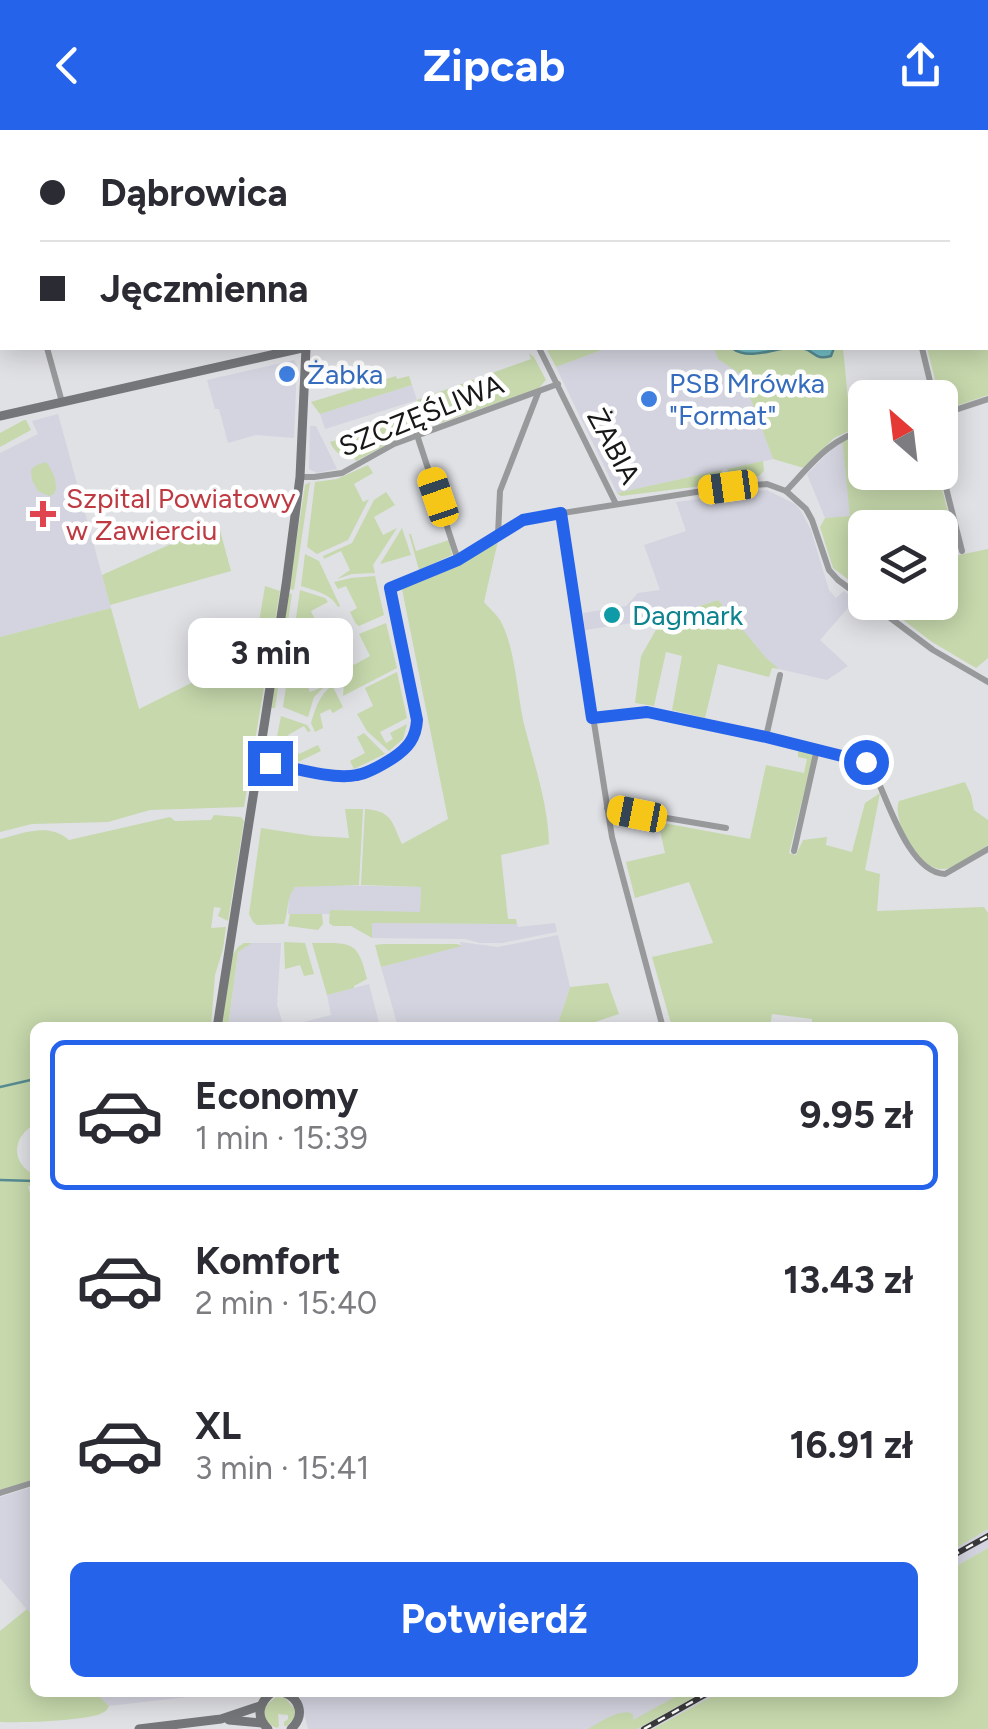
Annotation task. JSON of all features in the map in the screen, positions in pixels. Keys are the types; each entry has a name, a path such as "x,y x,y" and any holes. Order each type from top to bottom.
{"street":[{"path":"48,350 62,403"},
{"path":"0,416 295,350"},
{"path":"217,1022 300,477 304,350"},
{"name":"ŻABIA","path":"540,350 616,504 759,483 786,491"},
{"path":"922,350 930,380"},
{"name":"SZCZĘŚLIWA","path":"300,477 342,472 382,448 558,384"},
{"path":"498,535 500,491 538,392"},
{"path":"958,409 988,399"},
{"path":"416,435 458,560"},
{"path":"848,436 838,439 786,491 806,509 829,570 848,587"},
{"path":"947,490 962,551"},
{"path":"259,761 355,776 388,761 409,745 417,720 390,588 458,560 523,520 616,504"},
{"path":"561,513 618,865 661,1022"},
{"path":"893,620 988,682"},
{"path":"766,737 780,675"},
{"path":"592,718 647,712 856,758 870,766 910,848 925,866 937,874 946,874 988,849"},
{"path":"794,851 817,748"},
{"path":"607,808 726,828"},
{"path":"0,1493 30,1484"},
{"path":"140,1729 221,1719 274,1697"},
{"path":"289,1697 296,1700 300,1710 293,1728"},
{"path":"221,1719 265,1726 260,1706"}],"shaded area":[{"path":"602,350 715,350 719,359 742,374 773,459 617,493 556,367"},
{"path":"294,360 294,438 256,435 228,443 207,380"},
{"path":"412,385 417,400 325,429 320,414"},
{"name":"Szpital Powiatowy w Zawierciu","path":"58,414 111,608 0,637 0,453 38,434 32,421"},
{"path":"310,426 316,426 337,469 317,473 309,469"},
{"path":"842,439 848,516 825,518 807,474"},
{"path":"767,490 795,504 811,530 829,590 836,598 844,591 848,594 848,608 820,640 848,666 827,680 779,669 766,659 718,600 660,619 585,630 583,613 626,606 638,593 660,590 644,545 686,531 676,502"},
{"path":"295,887 421,887 420,913 331,910 330,914 288,914 289,894"},
{"path":"372,923 518,927 555,923 557,932 502,943 372,938"},
{"path":"558,935 570,987 559,1022 397,1022 381,967 461,946 460,942 498,947"},
{"path":"252,943 281,943 277,1005 282,1022 229,1022 238,952"},
{"path":"369,984 379,1022 304,1022 331,1015 327,995"},
{"path":"30,1488 30,1613 0,1578 0,1497"},
{"path":"988,1529 988,1548 958,1565 958,1546"},
{"path":"100,1697 187,1697 109,1706"},
{"path":"300,1697 675,1697 618,1729 308,1729"},
{"path":"695,1697 711,1697 653,1729 637,1729"}],"green space":[{"path":"547,350 602,350 556,367"},
{"path":"715,350 742,354 806,350 818,358 843,350 848,431 834,438 804,468 773,459 742,375 718,359"},
{"path":"928,350 988,350 988,395 958,405 958,380 935,380"},
{"path":"529,353 546,380 539,388 401,437 356,461 337,452 330,442 421,414 417,400 531,359"},
{"path":"396,376 409,376 412,385 320,414 311,402"},
{"path":"24,420 31,430 0,447 0,433"},
{"path":"848,438 848,490 942,490 947,510 849,510 842,439"},
{"path":"763,461 764,471 759,476 738,480 727,469"},
{"path":"45,462 55,478 56,489 49,496 38,491 32,480 31,470"},
{"path":"368,465 373,473 354,484 363,502 369,499 348,540 317,554 307,547 315,482 337,479"},
{"path":"722,470 718,484 621,496 617,493"},
{"path":"310,482 294,590 289,589 305,485"},
{"path":"386,492 395,505 374,517 383,535 397,528 373,565 375,573 337,579 350,570 341,551 324,559 323,556 352,543 374,500"},
{"path":"848,516 848,579 833,568 820,527 825,518"},
{"path":"218,523 231,571 110,605 102,575"},
{"path":"402,528 411,555 380,564"},
{"path":"409,534 416,551 449,540 452,555 419,570"},
{"path":"498,541 484,602 500,620 510,644 522,716 544,800 549,844 501,855 508,919 516,919 517,924 372,923 372,938 351,926 333,926 329,923 330,910 420,912 421,887 361,885 365,809 386,815 402,844 448,819 402,589 459,566"},
{"path":"988,549 988,658 976,668 903,620 958,620 959,555"},
{"path":"305,554 319,561 340,606 301,586"},
{"path":"375,576 384,615 359,626 350,612 357,608 346,586 338,589 334,582"},
{"path":"265,586 280,591 244,807 150,810 108,822 32,824 0,832 0,637 111,608 139,709 254,652"},
{"path":"300,590 328,602 311,611 320,630 339,621 345,631 321,644 317,637 304,643 308,651 292,646"},
{"path":"288,593 292,594 275,708 271,708"},
{"path":"718,600 779,669 772,668 769,677 718,664 705,718 672,710 682,656 666,652 654,706 635,703 641,656 660,619"},
{"path":"386,623 397,668 343,696 346,657 354,665 370,656 359,634"},
{"path":"291,652 319,662 301,672 310,692 325,686 314,697 308,717 283,707"},
{"path":"397,672 407,718 380,732 386,743 393,739 390,733 407,724 403,739 389,751 367,731 357,714 373,706 365,688"},
{"path":"332,685 343,707 320,714 323,728 315,732 311,723 321,698"},
{"path":"281,716 307,725 311,731 304,726 288,735 299,754 318,745 321,751 294,764 295,751 282,749 280,758 273,757"},
{"path":"364,733 385,754 354,769 350,761 365,753 357,737"},
{"path":"798,751 810,751 813,756 789,853 796,855 803,840 827,837 826,845 852,852 865,803 880,793 865,870 880,874 877,911 984,907 988,913 988,1529 958,1547 958,1022 812,1022 772,1014 771,1022 671,1022 652,957 713,943 689,882 635,898 626,862 665,853 658,822 750,839 766,765 804,773 807,759 798,757"},
{"path":"965,782 974,810 988,820 988,845 956,866 935,868 917,854 903,832 899,801"},
{"path":"345,809 363,809 359,885 295,887 284,924 253,922 249,914 261,828 349,838"},
{"path":"214,815 241,817 244,821 228,921 218,916 221,908 214,907 211,928 226,927 215,975 211,1022 30,1022 30,1127 17,1150 21,1164 30,1172 30,1481 0,1490 0,839 45,830 69,840 170,817 175,821 211,820"},
{"path":"290,914 322,914 323,924 318,930 288,926"},
{"path":"284,942 305,943 314,974 304,976 300,965 285,969"},
{"path":"252,943 238,952 229,1022 222,1022 232,956 238,947"},
{"path":"312,943 350,946 360,956 367,979 354,988 327,995"},
{"path":"375,945 462,946 381,967"},
{"path":"608,983 619,1014 595,1022 559,1022 570,987"},
{"path":"988,1548 988,1729 653,1729 711,1697 958,1697 958,1565"},
{"path":"27,1609 30,1613 30,1697 100,1697 109,1706 105,1712 71,1719 0,1722 0,1631"},
{"path":"276,1697 285,1698 295,1709 287,1726 284,1722 288,1715 278,1714 277,1728 268,1722 264,1711"},
{"path":"675,1697 695,1697 637,1729 588,1729 622,1713 633,1714 633,1720"}],"water":[{"path":"736,350 777,350 756,354"},
{"path":"806,350 833,350 831,356 821,357"}],"waterway":[{"path":"0,1087 30,1080"},
{"path":"0,1180 30,1181"}],"railway":[{"path":"958,1553 988,1536"},
{"path":"644,1729 701,1697"}],"place":[{"name":"Żabka","path":"287,374"},
{"name":"PSB Mrówka \"Format\"","path":"649,399"},
{"name":"Szpital Powiatowy w Zawierciu","path":"43,514"},
{"name":"Dagmark","path":"612,615"}],"route":[{"path":"270,763 355,776 404,750 413,738 417,720 390,588 458,560 523,520 561,513 592,718 647,712 866,762"}]}
